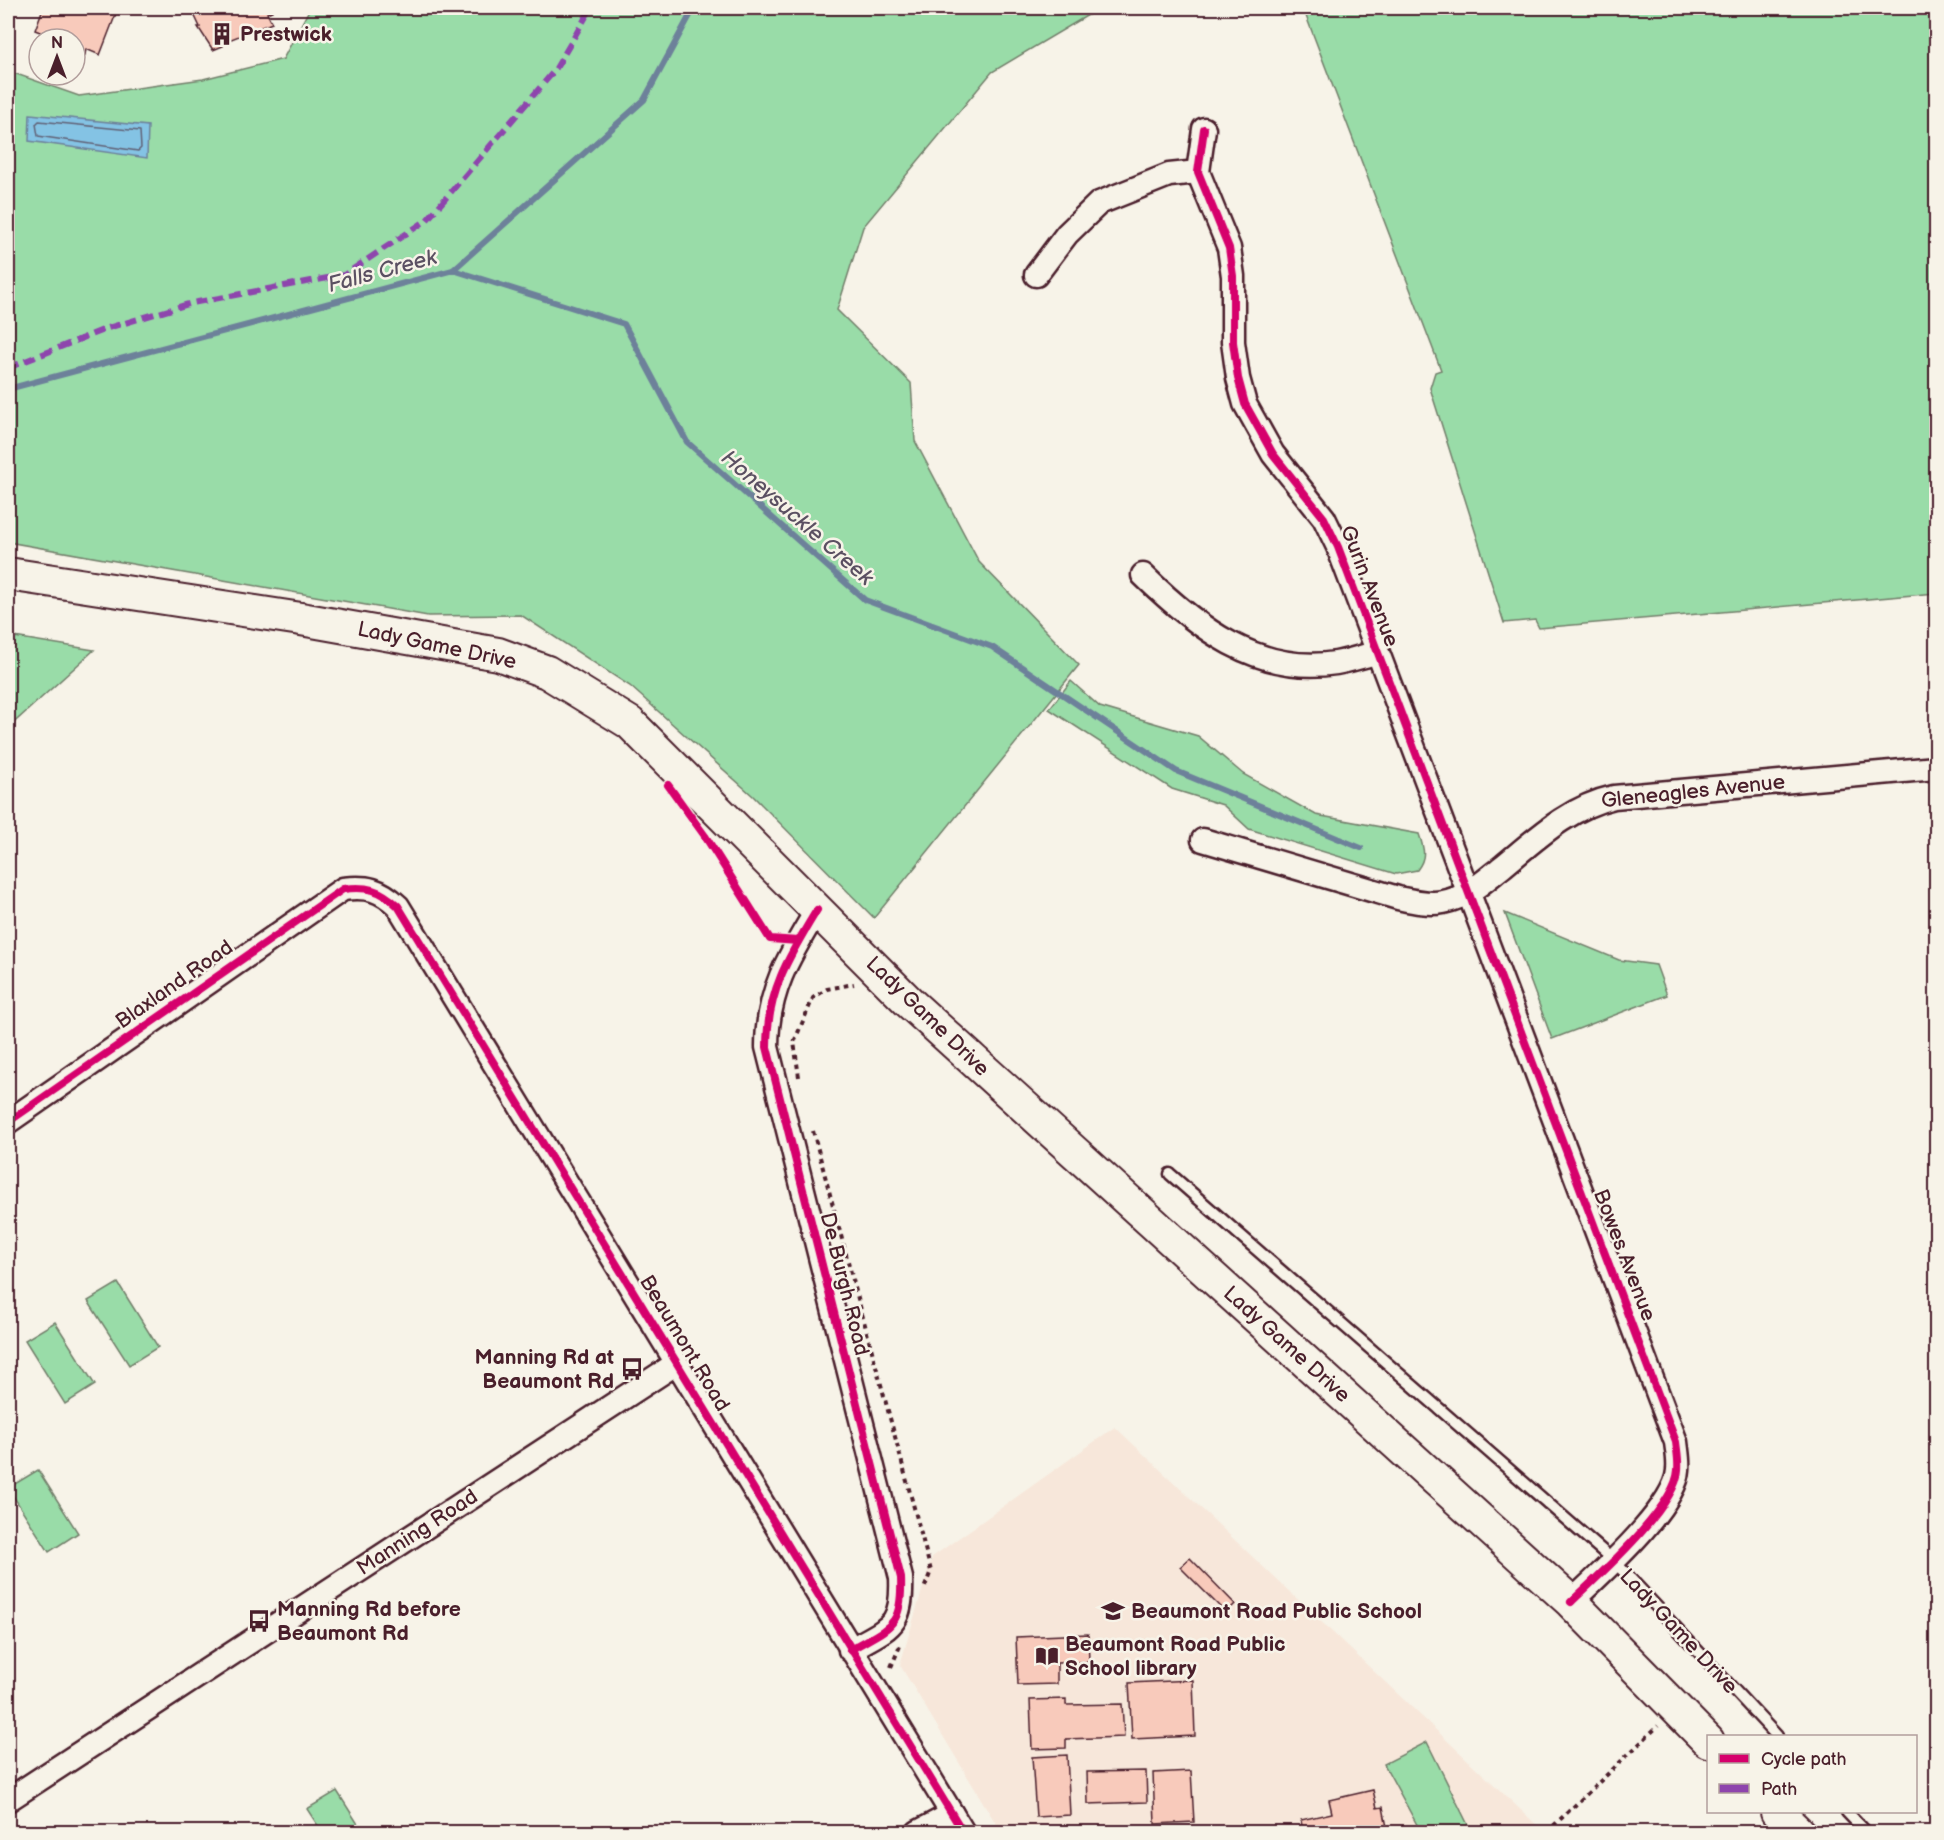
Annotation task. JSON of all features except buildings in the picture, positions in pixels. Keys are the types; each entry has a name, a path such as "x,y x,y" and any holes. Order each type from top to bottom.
{"main road":[{"name":"Lady Game Drive","path":"8,574 442,642 498,654 547,672 630,723 910,1003 1571,1602 1707,1740"},
{"path":"1778,1813 1798,1833"}],"street":[{"path":"1036,275 1067,234 1099,204 1169,175 1198,172 1204,129"},
{"name":"Gurin Avenue","path":"1198,172 1229,248 1233,276 1233,342 1245,404 1273,454 1324,518 1338,547 1376,652 1470,894"},
{"path":"1143,575 1189,618 1226,644 1260,657 1294,665 1336,663 1376,652"},
{"name":"Gleneagles Avenue","path":"1203,840 1419,902 1442,902 1470,894 1543,833 1593,801 1614,797 1936,768"},
{"name":"Blaxland Road","path":"8,1122 343,889 365,886"},
{"name":"Beaumont Road","path":"365,886 384,893 398,906 850,1650 958,1823"},
{"name":"Bowes Avenue","path":"1470,894 1676,1442 1678,1470 1671,1495 1614,1561 1571,1602"},
{"name":"De Burgh Road","path":"817,910 787,960 772,996 767,1021 768,1047 901,1578 899,1614 891,1626 850,1650"},
{"name":"Manning Road","path":"8,1800 676,1364"},
{"path":"918,1833 958,1823"}],"lane":[{"name":"Lady Game Drive","path":"1170,1174 1614,1561 1775,1735"},
{"path":"1848,1813 1866,1833"}],"path":[{"path":"117,8 129,12 139,8"},
{"path":"186,8 187,10 192,8"},
{"path":"705,836 770,939 798,940"},
{"path":"800,1083 794,1042 813,998 827,989 862,982"},
{"path":"811,1125 843,1242"},
{"path":"1547,1833 1658,1725"}],"shaded area":[{"name":"Beaumont Road Public School","path":"1115,1427 1543,1831 1001,1832 900,1665 932,1557"}],"green space":[{"path":"310,8 1100,8 992,72 863,227 837,310 911,383 915,441 979,562 1079,665 874,918 753,796 630,686 521,615 428,616 8,542 8,71 27,78 27,87 53,87 79,96 203,79 283,59"},
{"path":"1303,8 1936,8 1936,593 1539,628 1535,620 1504,623 1430,388 1435,372 1441,370"},
{"path":"8,636 94,650 8,728"},
{"path":"1071,681 1100,707 1198,736 1243,774 1316,815 1419,834 1424,853 1420,865 1417,870 1396,874 1249,829 1223,805 1172,789 1049,709"},
{"path":"1505,913 1619,960 1656,965 1667,995 1552,1039"},
{"path":"118,1283 158,1347 129,1365 88,1301"},
{"path":"55,1322 95,1385 65,1404 25,1340"},
{"path":"38,1470 78,1533 49,1552 8,1488"},
{"path":"1427,1742 1469,1827 1460,1832 1421,1832 1384,1764"},
{"path":"337,1791 363,1832 322,1832 307,1809"}],"water":[{"path":"30,114 148,126 147,158 29,141"}],"waterway":[{"name":"Falls Creek","path":"8,389 453,270 644,100 694,8"},
{"name":"Honeysuckle Creek","path":"453,270 624,324 687,442 865,600 992,647 1176,771 1361,848"}],"marked path":[{"path":"8,368 108,328 192,303 344,275 427,220 555,70 591,8"}],"cycle path":[{"path":"1204,129 1198,172 1229,248 1233,276 1233,342 1238,378 1245,404 1273,454 1324,518 1338,547 1676,1442 1678,1470 1674,1485 1664,1502 1634,1540 1571,1602"},
{"path":"668,785 705,836 770,939 798,941"},
{"path":"8,1122 343,889 373,890 391,900 398,906 963,1832"},
{"path":"817,910 797,943 775,991 768,1027 767,1047 901,1578 901,1595 896,1617 884,1630 850,1650"}],"place":[{"name":"Prestwick","path":"222,34"},
{"name":"Manning Rd at Beaumont Rd","path":"632,1369"},
{"name":"Beaumont Road Public School","path":"1113,1611"},
{"name":"Manning Rd before Beaumont Rd","path":"259,1621"},
{"name":"Beaumont Road Public School library","path":"1047,1656"}]}
